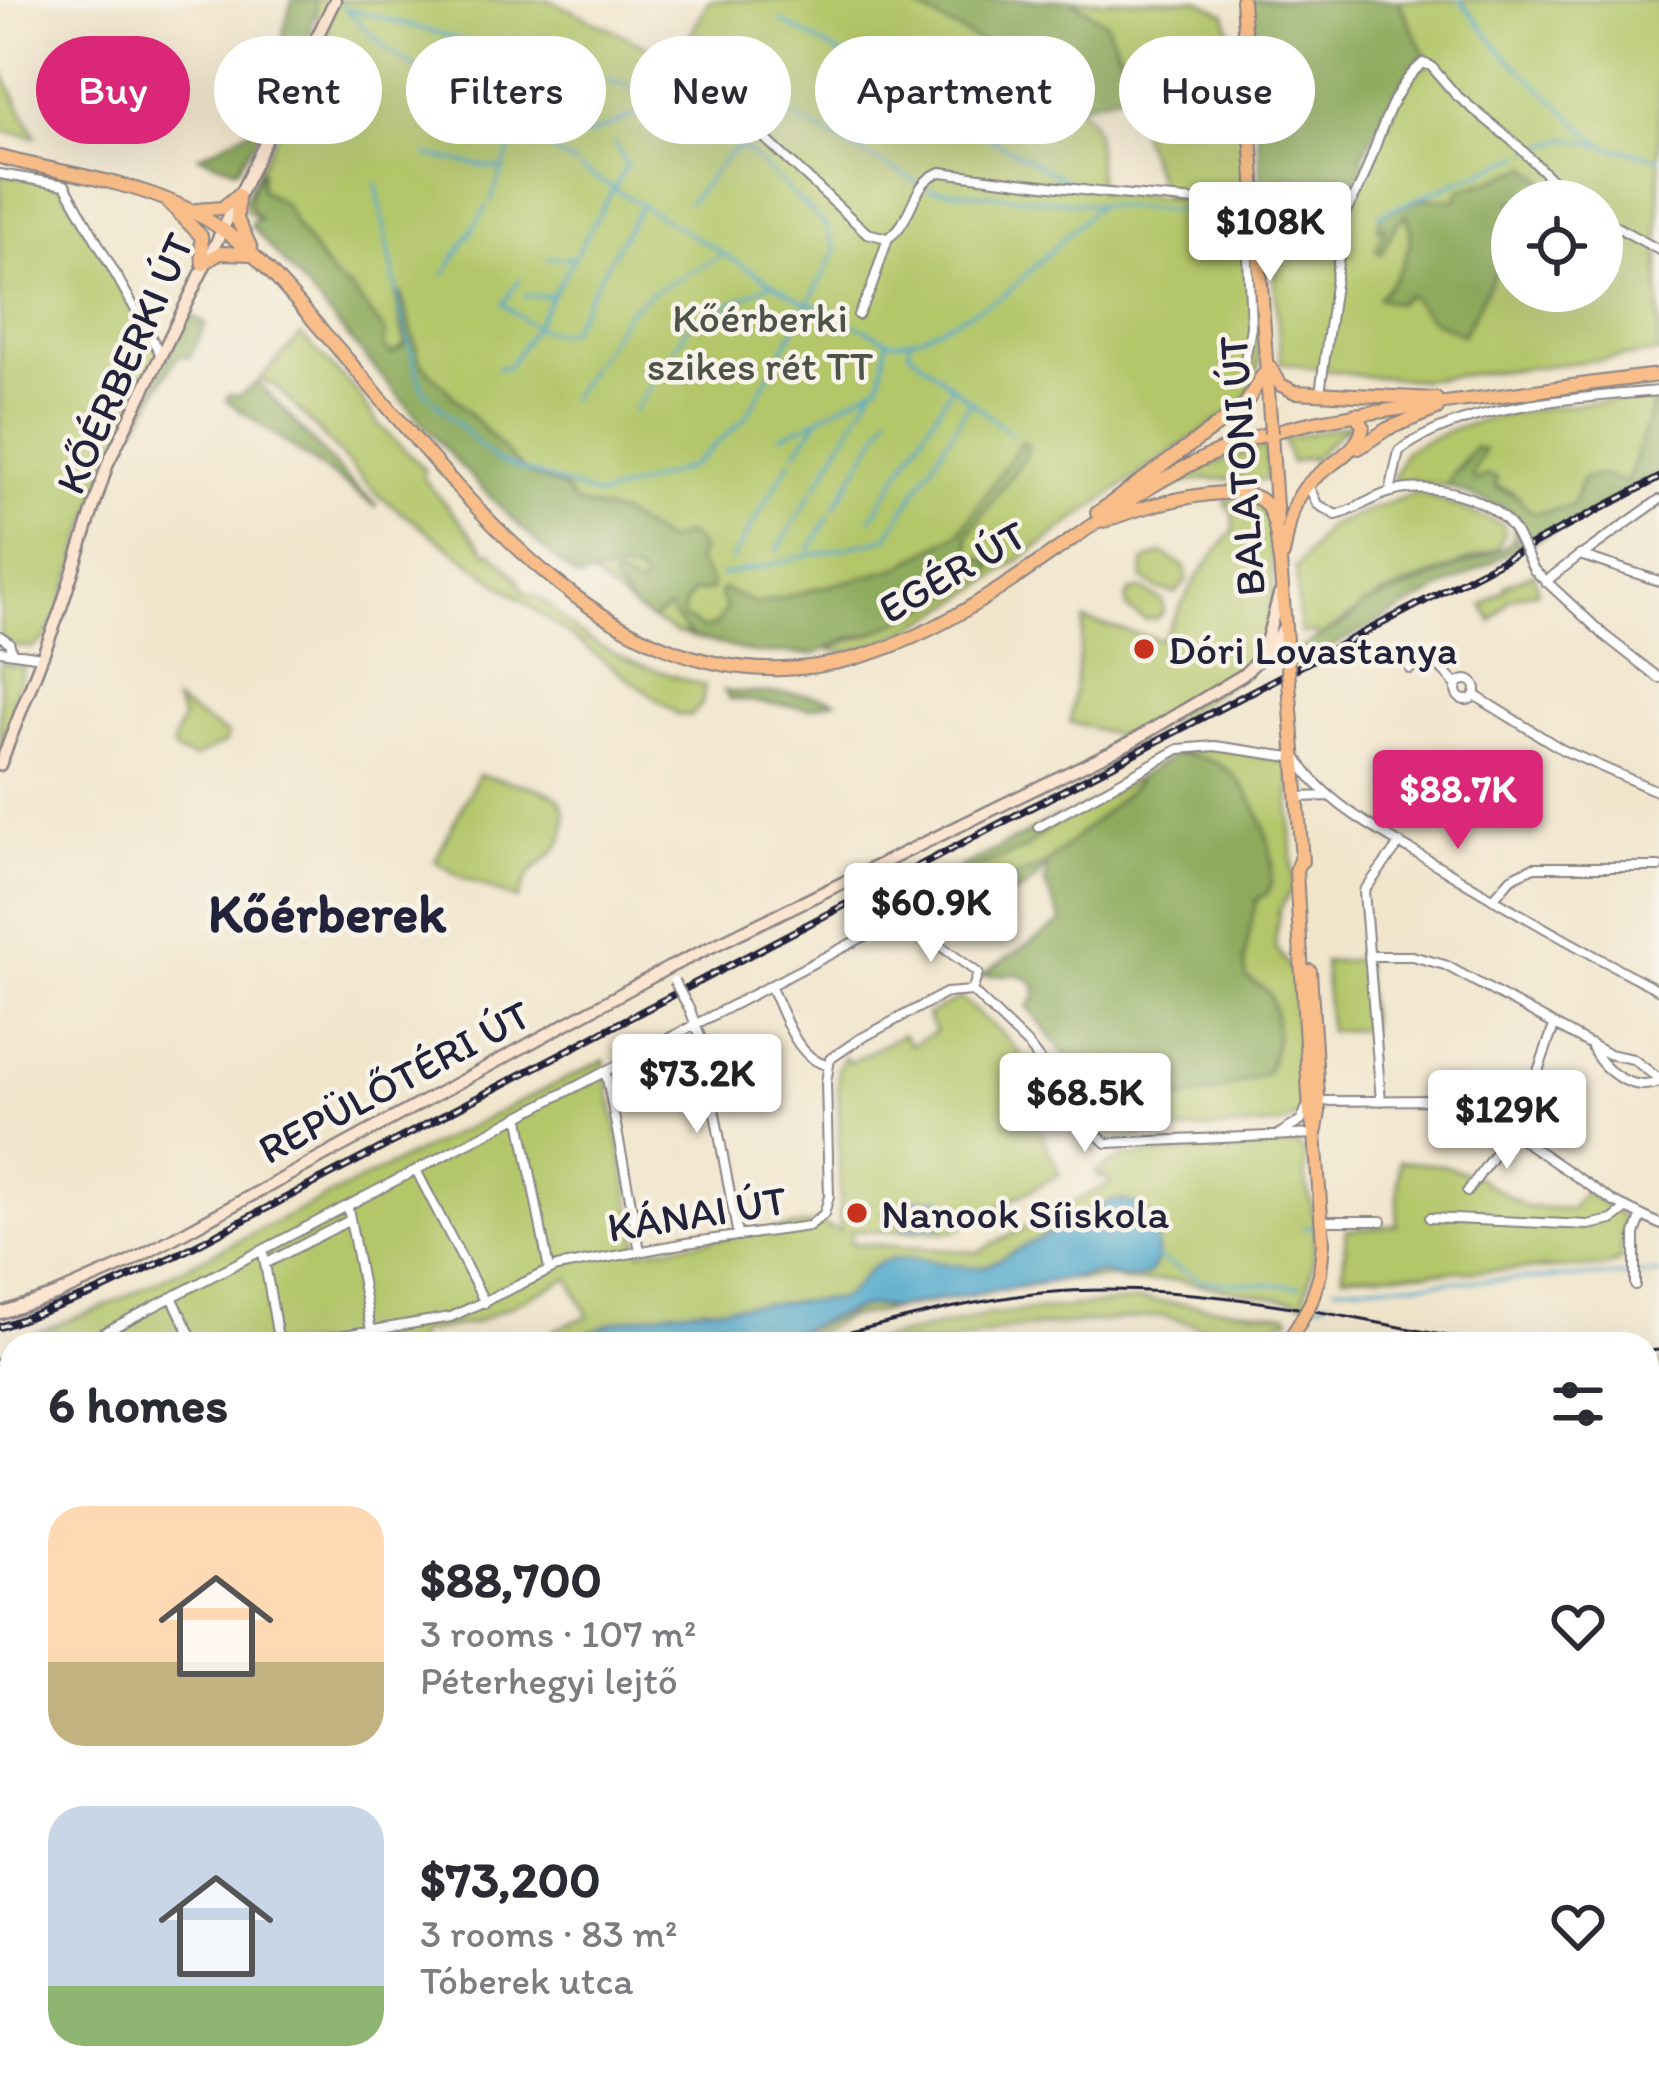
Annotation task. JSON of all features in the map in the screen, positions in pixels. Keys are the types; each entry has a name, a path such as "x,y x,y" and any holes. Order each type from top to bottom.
{"main road":[{"name":"BALATONI ÚT","path":"1242,0 1297,758 1301,856 1297,871 1321,1221 1322,1264 1311,1302 1294,1332"},
{"name":"EGÉR ÚT","path":"3,159 100,176 161,196 221,229 254,254 537,566 612,623 679,654 737,667 781,670 866,656 946,622 1184,466 1264,434 1357,414 1659,374"},
{"path":"192,210 222,208 238,195"},
{"path":"203,264 220,253 254,254 237,219 238,195"},
{"path":"161,196 196,227 204,245 203,264"},
{"path":"1266,356 1285,388 1461,401"},
{"path":"1078,533 1106,503 1248,403 1261,383 1266,356"},
{"path":"1336,459 1402,422 1461,401"},
{"path":"1280,562 1296,504 1308,484 1363,435 1357,414"},
{"path":"1184,466 1180,487 1195,497"},
{"path":"1078,533 1145,505 1238,494 1262,501 1272,520 1280,562"},
{"path":"1263,655 1287,653"}],"street":[{"name":"KŐÉRBERKI ÚT","path":"0,764 44,657 103,475 335,0"},
{"path":"1320,393 1345,212 1405,86 1420,65 1426,64 1552,180"},
{"path":"773,144 878,239 898,232 931,175 951,172 1317,213 1345,212"},
{"path":"0,174 65,184 160,353"},
{"path":"1246,360 1251,327 1247,234 1256,228"},
{"path":"1623,230 1659,250"},
{"path":"857,315 888,238"},
{"path":"1390,492 1400,451 1441,431 1534,403 1659,391"},
{"path":"1308,484 1317,504 1331,515 1390,492 1446,491 1495,511 1508,520 1545,582 1659,678"},
{"path":"1545,582 1659,500"},
{"path":"1296,504 1317,504"},
{"path":"1580,556 1659,581"},
{"path":"1263,655 1281,582"},
{"name":"REPÜLŐTÉRI ÚT","path":"0,1313 126,1264 671,975 1069,776 1226,686 1263,655 1285,626"},
{"path":"0,636 12,652"},
{"path":"0,651 44,657"},
{"path":"1410,669 1431,658 1457,686 1470,681 1476,688 1474,695 1563,750 1659,792"},
{"path":"1038,827 1179,749 1215,746 1297,758 1304,772 1327,793 1400,843 1659,990"},
{"path":"1299,794 1327,793"},
{"path":"1382,1101 1364,891 1400,843"},
{"path":"1493,899 1511,878 1534,868 1659,867"},
{"path":"106,1332 900,920 978,974 972,991"},
{"path":"1370,956 1412,956 1445,964 1554,1026 1591,1043 1608,1054 1637,1060 1659,1080 1650,1086 1614,1074 1598,1061 1591,1043"},
{"path":"671,975 697,1025 738,1236"},
{"path":"770,986 805,1054 827,1065 848,1046 946,993 972,991 1030,1046 1093,1132 1107,1143 1315,1134"},
{"path":"1467,1192 1513,1132 1554,1026"},
{"name":"KÁNAI ÚT","path":"360,1332 451,1317 549,1270 640,1251 801,1230 824,1214 829,1196 827,1065"},
{"path":"606,1073 640,1251"},
{"path":"1273,1136 1300,1121 1314,1098 1451,1101 1485,1112 1625,1209 1659,1224"},
{"path":"520,1119 549,1270"},
{"path":"417,1172 485,1303"},
{"path":"348,1208 371,1330"},
{"path":"1430,1218 1588,1225 1612,1220 1625,1209"},
{"path":"1635,1283 1635,1234 1641,1217"},
{"path":"265,1264 350,1220"},
{"path":"1321,1221 1382,1221"},
{"path":"262,1252 277,1332"},
{"path":"172,1299 189,1332"}],"green space":[{"path":"292,0 315,0 309,36 282,36"},
{"name":"Kőérberki szikes rét TT","path":"301,0 550,0 630,38 630,144 791,144 791,36 690,36 709,0 924,0 983,36 815,36 815,144 1095,144 1095,130 1099,192 1255,206 1249,242 1252,232 1259,365 1247,397 1010,567 890,638 857,650 830,650 934,603 992,569 994,563 979,560 957,568 816,654 754,653 674,632 635,610 568,557 263,220 247,212 244,199 272,144 382,144 382,36 326,36 330,29"},
{"path":"903,0 1071,0 1106,22 1119,54 1119,94 1095,101 1095,36 968,36"},
{"path":"1071,0 1198,0 1226,14 1231,36 1119,36 1119,50 1087,10"},
{"path":"1248,0 1398,0 1427,59 1419,58 1396,90 1362,157 1364,163 1346,207 1269,204 1262,196 1258,144 1315,144 1315,36 1251,36"},
{"path":"1398,0 1659,0 1659,353 1422,380 1281,363 1270,225 1346,233 1348,214 1415,70 1430,64"},
{"path":"0,67 36,137 0,131"},
{"path":"222,144 253,144 236,169 199,156"},
{"path":"1145,144 1244,144 1246,200 1199,199 1193,190 1186,198 1164,195"},
{"path":"1529,167 1544,180 1491,180 1491,281 1463,335 1432,320 1408,295 1397,303 1378,298 1409,247 1406,214 1381,254 1376,251 1385,227 1378,229 1381,214 1423,198 1455,200 1461,190"},
{"path":"262,169 261,189 287,206 295,225 333,277 352,290 385,332 384,347 391,354 405,345 396,295 401,294 420,361 516,463 564,488 575,503 621,514 666,542 687,534 702,548 697,563 712,590 693,592 683,617 703,629 716,625 726,609 720,594 723,589 756,604 895,569 959,533 1022,441 1028,444 1027,454 968,535 970,555 994,563 992,568 935,605 816,654 754,653 691,637 668,609 652,620 635,610 611,580 617,576 640,589 644,579 630,572 613,572 578,579 490,497 251,226 260,219 249,202"},
{"path":"0,174 59,182 160,353 108,463 60,611 44,640 31,648 0,644"},
{"path":"189,314 206,324 190,358 180,356 174,362 137,426 134,424"},
{"path":"301,335 424,469 424,479 487,553 491,551 517,578 525,593 545,602 602,647 705,686 702,704 691,716 677,714 379,496 277,387 260,379"},
{"path":"258,382 376,504 375,506 226,400"},
{"path":"1659,397 1659,475 1524,546 1507,510 1448,486 1451,475 1474,448 1484,450 1474,481 1488,475 1497,478 1496,488 1518,496 1535,512 1572,506 1583,478 1602,475 1627,483"},
{"path":"1655,398 1627,483 1602,476 1572,506 1531,514 1511,491 1474,481 1483,450 1474,448 1451,475 1448,486 1393,479 1405,451 1464,426 1558,406"},
{"path":"1357,423 1338,434 1311,461 1309,457 1291,463 1283,439"},
{"path":"1265,445 1268,480 1182,483 1193,472"},
{"path":"1416,492 1502,524 1505,530 1497,549 1380,596 1318,638 1316,633 1300,633 1296,568 1328,526"},
{"path":"1226,499 1255,504 1267,521 1273,588 1269,622 1259,649 1222,688 1129,743 1126,738 1070,722 1084,620 1162,640 1195,580 1234,529"},
{"path":"1513,535 1520,547 1297,665 1295,651 1351,619 1362,606 1498,551 1513,541"},
{"path":"1162,553 1185,567 1187,580 1176,593 1142,579 1144,561"},
{"path":"1534,573 1538,591 1509,599 1492,622 1483,605 1505,585"},
{"path":"1142,589 1162,601 1164,611 1158,618 1145,620 1127,609 1130,592"},
{"path":"0,663 24,667 12,704 16,709 8,728 2,729 7,732 0,748"},
{"path":"724,691 835,701 810,708 729,699"},
{"path":"175,702 228,735 226,742 194,758 177,753 172,747 182,718"},
{"path":"1220,748 1289,763 1293,887 1279,911 1275,946 1297,979 1301,1115 1280,1125 1113,1138 1087,1112 1135,1088 1165,1098 1218,1090 1266,1073 1273,1053 1276,1023 1269,992 1246,978 1245,961 1252,915 1271,878 1273,861 1173,752"},
{"path":"1175,754 1210,761 1229,771 1249,796 1264,828 1271,878 1268,893 1256,900 1244,961 1247,978 1269,992 1276,1023 1273,1053 1266,1073 1209,1093 1179,1099 1149,1097 1106,1072 1102,1092 1095,1094 1028,1007 1036,986 1017,974 980,976 1062,922 1045,885 1047,863 1127,793 1136,779"},
{"path":"478,775 546,791 559,800 565,813 561,842 530,874 518,900 435,861"},
{"path":"1136,779 1127,793 1039,870 933,909 924,889 1023,850 1052,825"},
{"path":"1061,819 1023,850 925,889 934,909 1044,865 1026,888 968,911 948,914 920,907 920,889"},
{"path":"1363,959 1370,1029 1329,1031 1324,962"},
{"path":"960,998 1007,1038 1061,1104 1036,1121 1060,1174 953,1232 851,1231 851,1243 978,1252 1110,1183 1107,1176 1100,1179 1096,1172 1125,1156 1299,1145 1306,1156 1315,1236 1303,1302 1174,1280 1062,1280 845,1318 818,1332 800,1332 867,1306 891,1308 1100,1273 1136,1279 1151,1270 1154,1224 1142,1208 1118,1200 986,1266 909,1259 882,1262 840,1299 675,1310 614,1322 590,1332 552,1332 588,1316 569,1278 475,1323 423,1332 38,1332 106,1306 604,1060 640,1251 816,1223 840,1231 838,1068 845,1057 849,1063 903,1034 910,1045 935,1032 927,1015"},
{"path":"1399,1161 1443,1165 1475,1176 1526,1207 1571,1209 1585,1191 1624,1218 1621,1261 1604,1267 1343,1275 1346,1230 1397,1225"},
{"path":"1141,1300 1288,1314 1290,1319 1266,1332 1221,1332 1163,1316 997,1332 913,1332 992,1314"}],"water":[{"path":"942,1198 943,1226 903,1228 902,1200"},
{"path":"1113,1200 1137,1204 1156,1244 1155,1265 1139,1278 1100,1273 891,1308 864,1307 794,1332 590,1332 614,1322 675,1310 839,1299 876,1265 895,1259 986,1266"}],"waterway":[{"path":"1460,0 1502,52 1603,146"},
{"path":"346,8 630,86"},
{"path":"346,9 389,51 576,165"},
{"path":"781,21 1069,182"},
{"path":"791,115 930,189 1098,205"},
{"path":"606,128 630,117"},
{"path":"1530,151 1567,138 1659,158"},
{"path":"536,324 627,165 614,142"},
{"path":"491,201 512,144"},
{"path":"434,401 495,460 600,497 690,467 746,418 836,251 826,226 742,146"},
{"path":"689,202 732,151 741,149"},
{"path":"426,155 504,170"},
{"path":"1379,215 1522,155"},
{"path":"581,169 815,305"},
{"path":"376,183 402,317 422,388 430,396"},
{"path":"854,324 898,342 922,336 1005,295 1098,205 1247,216"},
{"path":"444,275 487,206"},
{"path":"520,279 503,304 541,330 568,332 640,207"},
{"path":"1268,218 1339,225"},
{"path":"570,399 628,311 651,293 721,256"},
{"path":"548,258 570,258"},
{"path":"634,411 690,324 772,283"},
{"path":"524,296 552,296"},
{"path":"818,306 829,310"},
{"path":"846,320 850,322"},
{"path":"497,369 509,366 534,328"},
{"path":"796,452 820,417 880,383 888,340"},
{"path":"910,340 909,351 1011,434"},
{"path":"871,519 952,386"},
{"path":"817,485 874,387"},
{"path":"720,576 887,538 971,401"},
{"path":"834,508 890,414"},
{"path":"781,436 817,419"},
{"path":"731,561 791,460"},
{"path":"777,551 813,491"},
{"path":"809,551 829,516"},
{"path":"1305,1228 1314,1227"},
{"path":"1152,1255 1202,1281 1300,1286"},
{"path":"1334,1286 1659,1274"},
{"path":"1318,1303 1329,1300"}],"tram line":[{"path":"850,1332 981,1302 1098,1290 1267,1303 1426,1332"}],"railway":[{"path":"0,1327 97,1292 181,1253 1659,478"}],"place":[{"name":"Dóri Lovastanya","path":"1144,649"},
{"name":"Nanook Síiskola","path":"857,1213"}],"district":[{"name":"Kőérberek","path":"327,913"}]}
